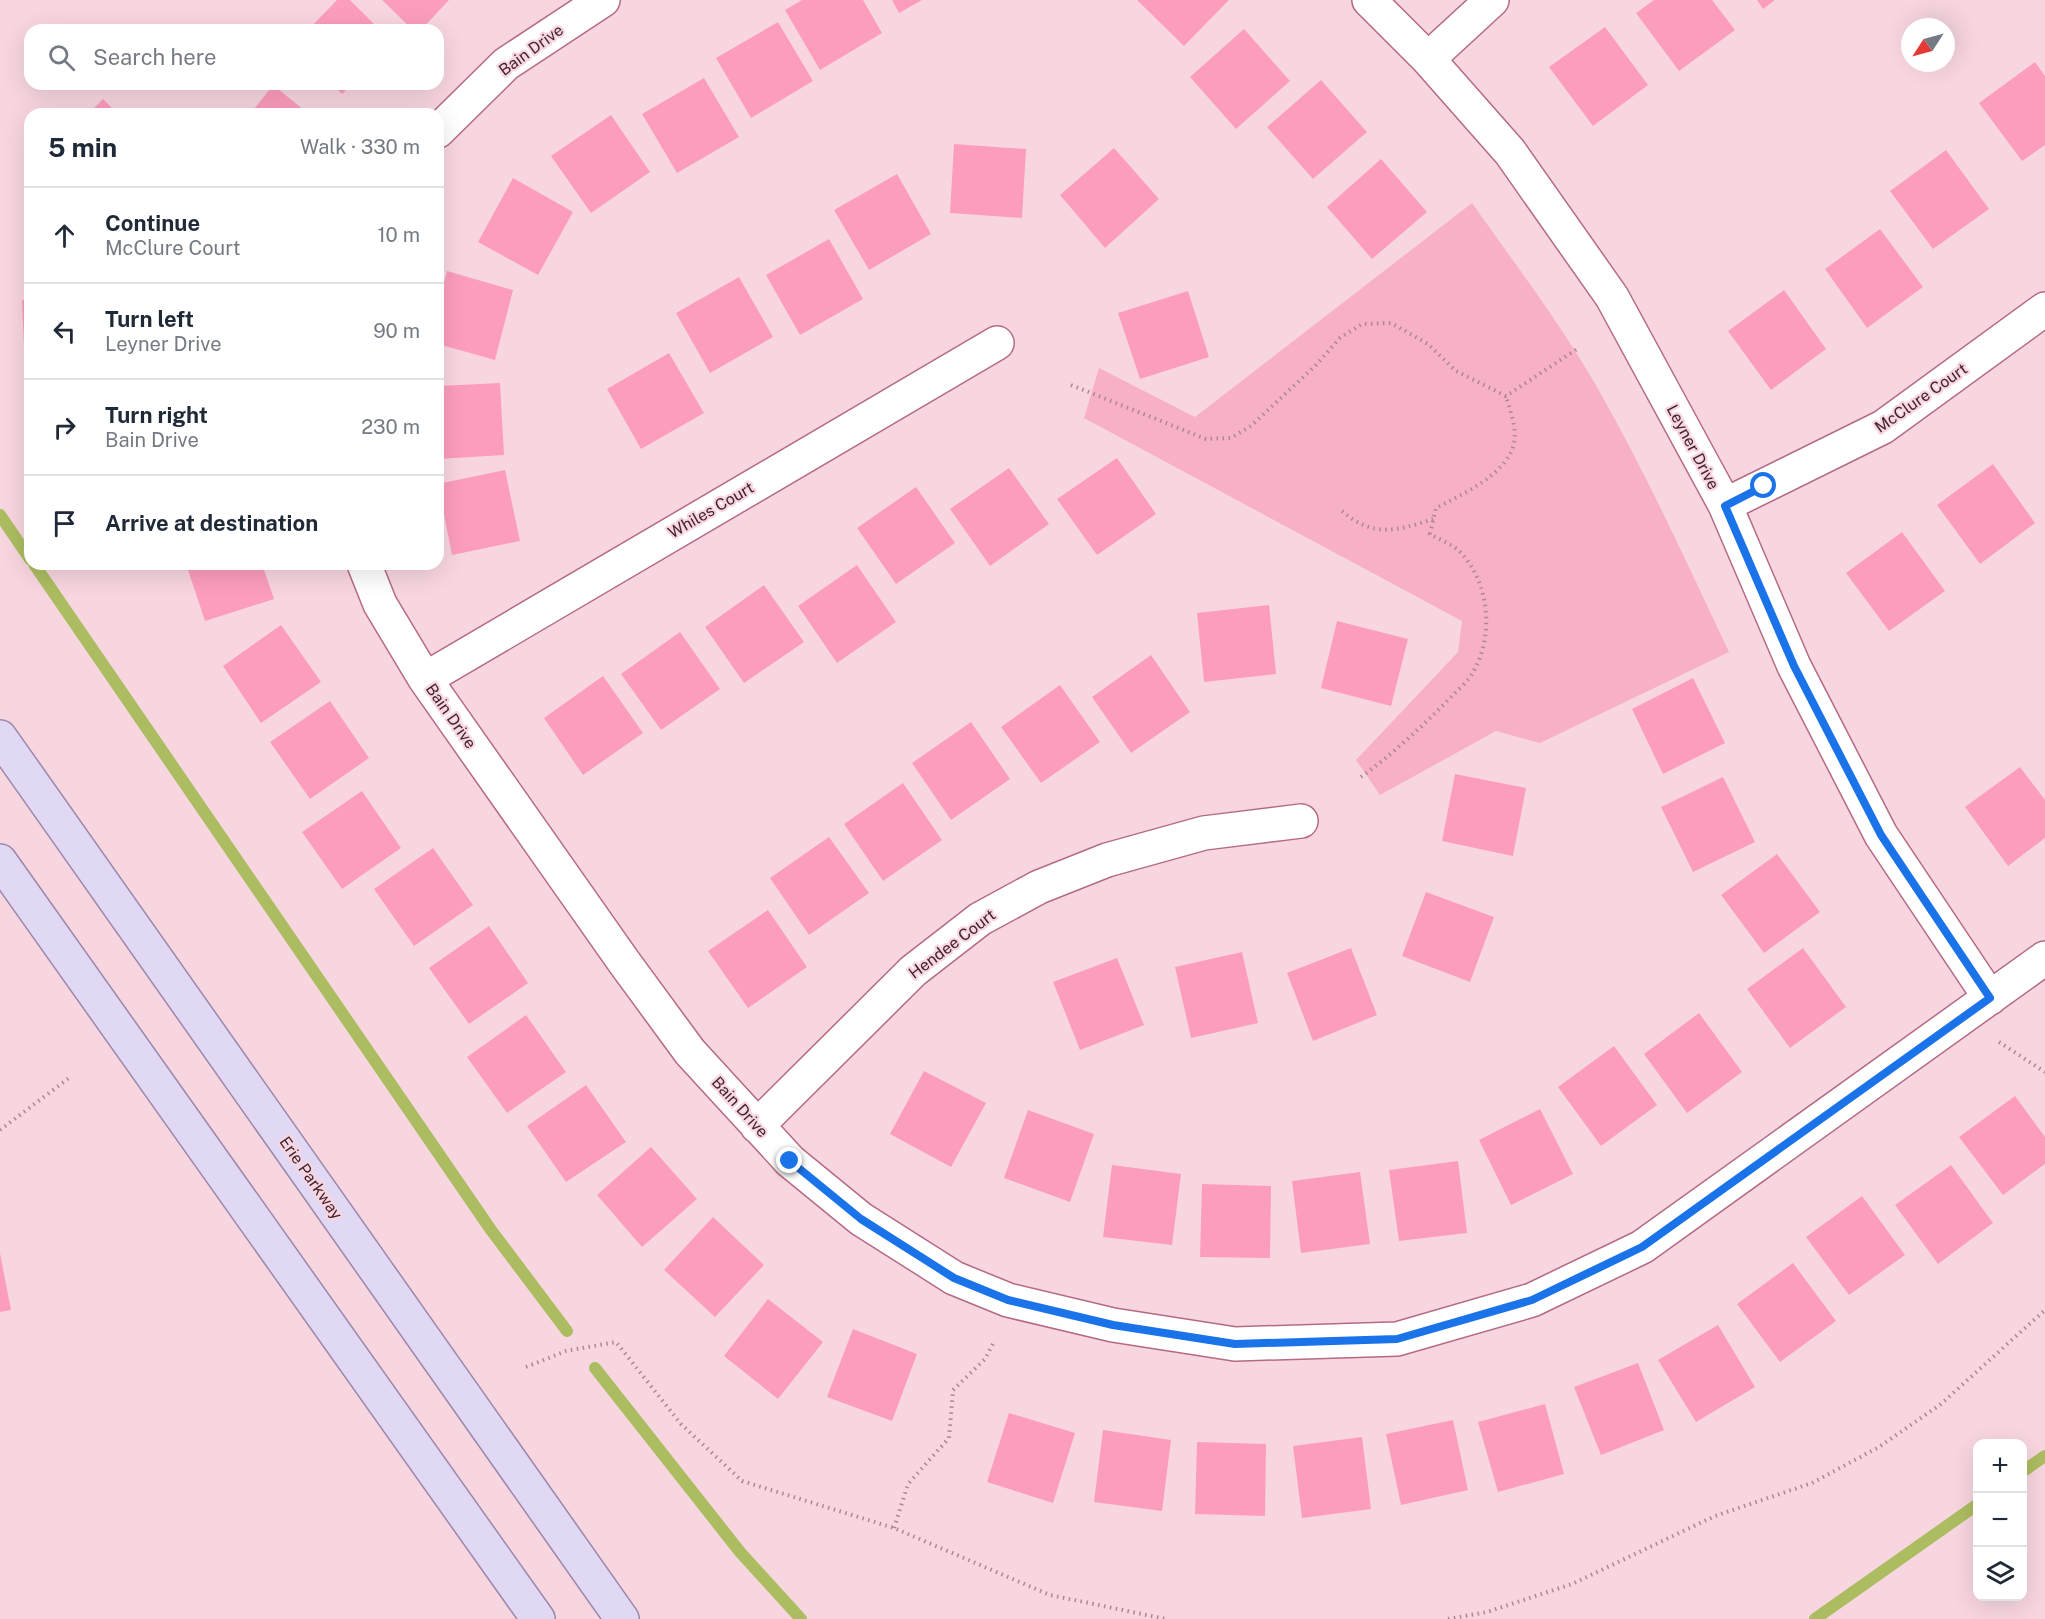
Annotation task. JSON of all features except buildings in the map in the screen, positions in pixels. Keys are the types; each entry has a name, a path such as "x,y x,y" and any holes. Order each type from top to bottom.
{"main road":[{"name":"Erie Parkway","path":"0,737 622,1619"},
{"path":"0,861 538,1619"}],"street":[{"name":"Bain Drive","path":"444,125 506,64 603,0"},
{"name":"Leyner Drive","path":"1369,0 1428,59 1510,152 1612,297 1725,506 1794,666 1881,835 1990,998"},
{"path":"1428,59 1492,0"},
{"name":"McClure Court","path":"1725,506 1883,427 2045,309"},
{"name":"Whiles Court","path":"425,679 997,343"},
{"name":"Bain Drive","path":"366,570 380,604 425,679 690,1052 790,1161 861,1219 954,1278 1008,1300 1113,1325 1235,1344 1397,1339 1532,1300 1642,1247 2045,958"},
{"name":"Hendee Court","path":"757,1126 913,971 990,914 1039,887 1107,860 1204,833 1301,821"}],"path":[{"path":"1071,385 1206,439 1231,438 1251,426 1316,365 1340,338 1362,324 1391,323 1428,344 1456,371 1506,396 1513,420 1514,442 1506,461 1470,490 1436,508 1430,534 1457,550 1473,571 1484,595 1487,621 1481,653 1472,675 1445,703 1386,759 1361,777"},
{"path":"1506,396 1577,349"},
{"path":"1342,511 1351,519 1369,528 1399,530 1433,519"},
{"path":"1999,1042 2045,1072"},
{"path":"0,1130 69,1078"},
{"path":"1448,1619 1487,1612 1572,1584 1715,1516 1812,1483 1879,1447 1941,1404 2045,1310"},
{"path":"526,1367 566,1351 616,1342 681,1424 742,1481 894,1528 1050,1594 1166,1619"},
{"path":"894,1528 908,1484 949,1438 953,1390 985,1359 994,1342"}],"shaded area":[{"path":"1472,203 1553,317 1597,387 1649,485 1729,652 1540,743 1496,731 1380,795 1356,760 1458,652 1462,621 1084,418 1099,368 1195,417"}],"waterway":[{"path":"0,515 24,550"},
{"path":"38,570 491,1230 567,1331"},
{"path":"595,1368 740,1552 801,1619"},
{"path":"2027,1469 2045,1456"},
{"path":"1815,1619 1973,1508"}],"route":[{"path":"790,1161 861,1219 954,1278 1008,1300 1113,1325 1235,1344 1397,1339 1532,1300 1642,1247 1990,998 1881,835 1794,666 1725,506 1764,486"}]}
